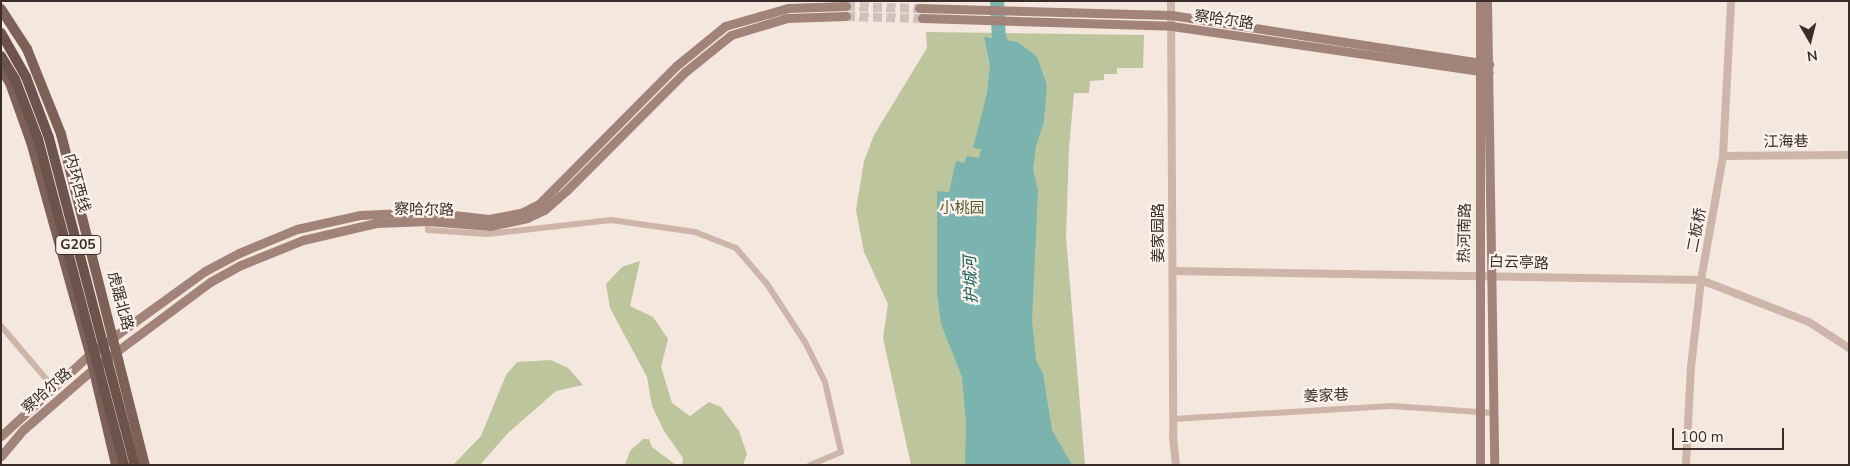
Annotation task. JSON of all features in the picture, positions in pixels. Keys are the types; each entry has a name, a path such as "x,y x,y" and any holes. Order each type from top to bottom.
{"highway":[{"name":"内环西线","path":"1,33 26,77 49,138 135,465"},
{"name":"内环西线","path":"1,56 15,79 38,139 124,465"}],"main road":[{"name":"热河南路","path":"1480,1 1485,68 1492,277 1494,465"},
{"name":"热河南路","path":"1480,465 1478,276 1487,1"},
{"name":"察哈尔路","path":"1,436 90,354 205,271 279,236 319,223 360,214 489,219 533,208 676,66 725,26 788,8 846,6"},
{"name":"察哈尔路","path":"919,8 985,8 1171,15 1485,68"},
{"name":"虎踞北路","path":"1,9 27,49 61,134 114,336 145,465"},
{"name":"察哈尔路","path":"1,456 24,429 93,370 210,282 281,248 343,228 427,217 490,226 534,216 567,190 702,56 731,35 787,18 846,16"},
{"name":"察哈尔路","path":"922,18 1172,26 1485,68"},
{"path":"1,68 10,83 31,142 90,354 116,465"}],"street":[{"name":"姜家园路","path":"1171,1 1173,419 1176,465"},
{"name":"二板桥","path":"1686,465 1691,367 1701,280 1724,156 1731,1"},
{"name":"江海巷","path":"1724,156 1849,155"},
{"path":"427,217 428,230 487,234 611,220 695,232 736,248 767,284 805,342 825,382 841,452 810,465"},
{"name":"白云亭路","path":"1173,271 1701,280 1809,322 1849,348"},
{"path":"1,326 54,388"},
{"name":"姜家巷","path":"1173,419 1392,406 1493,414"}],"green space":[{"name":"小桃园","path":"926,32 1144,35 1143,68 1117,68 1117,74 1104,74 1104,80 1090,81 1089,93 1074,93 1069,148 1066,237 1085,465 911,465 883,338 888,304 864,252 856,210 864,161 874,135 927,48"},
{"path":"640,261 630,306 653,317 668,339 661,367 672,403 690,416 709,402 721,407 739,431 747,454 743,465 682,465 683,458 664,431 652,406 647,377 610,308 606,284 622,267"},
{"path":"551,360 568,368 583,385 556,391 508,433 480,465 453,465 481,436 506,375 517,362"},
{"path":"643,439 649,439 652,447 676,465 625,465 630,451"}],"water":[{"name":"护城河","path":"984,37 1018,42 1037,57 1047,85 1044,122 1036,146 1033,170 1038,190 1032,321 1036,360 1043,374 1052,430 1072,465 965,465 966,424 962,377 941,324 937,293 937,191 949,192 956,161 964,163 967,156 979,158 981,149 973,148 987,93 990,65"}],"waterway":[{"path":"997,1 999,37 1006,54"}],"tunnel":[{"path":"846,6 919,8"},
{"path":"846,16 922,18"}]}
